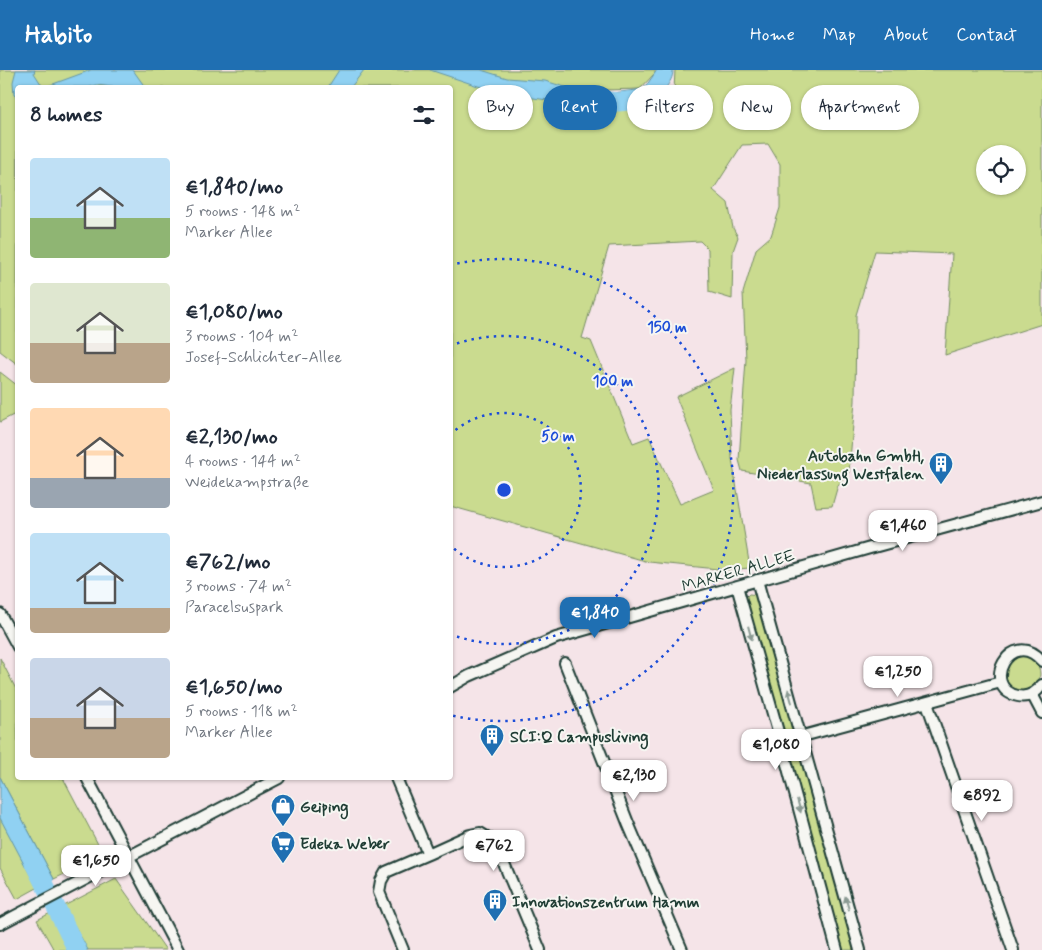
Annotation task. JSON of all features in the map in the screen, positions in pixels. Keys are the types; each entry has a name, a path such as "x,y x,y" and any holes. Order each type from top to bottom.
{"street":[{"name":"MARKER ALLEE","path":"453,685 556,638 737,586 751,579 1042,502"},
{"path":"751,579 801,737 860,950"},
{"path":"737,586 837,950"},
{"path":"0,614 15,642"},
{"path":"1042,661 1037,656 1026,651 1020,651 1010,654 1000,667 1001,682 1006,689 1016,696 1032,694 1042,685"},
{"path":"565,663 682,950"},
{"path":"781,742 1001,682"},
{"path":"1032,694 1042,713"},
{"path":"927,703 1013,950"},
{"path":"88,780 178,950"},
{"path":"0,924 275,780"},
{"path":"397,780 428,854"},
{"path":"403,950 379,892 381,881 386,872 470,835 480,833 495,842 540,950"}],"green space":[{"path":"0,70 655,70 655,73 644,85 627,85 627,89 617,90 617,85 543,85 543,130 617,130 617,109 627,108 627,130 713,130 713,85 674,85 675,70 1042,70 1042,324 945,355 952,254 875,251 856,315 855,401 849,472 838,485 832,506 816,507 811,483 742,471 739,460 746,360 743,293 756,249 771,236 780,208 780,164 768,144 742,145 713,190 728,203 733,228 738,237 733,251 732,299 709,292 708,249 700,241 609,246 582,338 591,341 633,443 649,437 680,504 714,490 676,397 735,368 730,410 732,459 750,568 727,570 649,562 453,507 453,85 15,85 15,362 0,351"},
{"path":"0,372 15,384 15,414 0,422"},
{"path":"749,594 758,595 794,731 792,735 783,733 746,597"},
{"path":"1022,656 1029,657 1035,661 1039,667 1039,681 1035,687 1029,691 1022,692 1015,691 1009,687 1005,681 1004,674 1005,667 1009,661 1015,657"},
{"path":"0,658 15,687 15,780 64,780 100,848 74,860 77,868 54,879 0,777"},
{"path":"791,744 796,744 799,747 855,950 842,950 788,749"},
{"path":"0,815 37,888 17,899 0,868"},
{"path":"116,879 166,950 54,950 37,920"}],"water":[{"path":"16,70 35,70 34,73 42,85 15,85 15,96 13,82"},
{"path":"91,70 133,70 144,85 97,85 50,85"},
{"path":"339,70 364,70 353,85 329,85"},
{"path":"430,70 481,70 507,78 545,81 558,85 543,85 543,99 533,98 533,85 475,85"},
{"path":"657,70 673,70 668,85 647,85"},
{"path":"627,91 627,105 617,105 617,92"},
{"path":"0,777 54,879 37,888 0,818"},
{"path":"65,908 88,950 71,950 52,915"}],"waterway":[{"path":"617,102 627,101"},
{"path":"34,863 77,950"}],"place":[{"name":"Autobahn GmbH, Niederlassung Westfalen","path":"941,485"},
{"name":"SCI:Q Campusliving","path":"492,757"},
{"name":"Geiping","path":"283,827"},
{"name":"Edeka Weber","path":"283,864"},
{"name":"Innovationszentrum Hamm","path":"495,922"}]}
